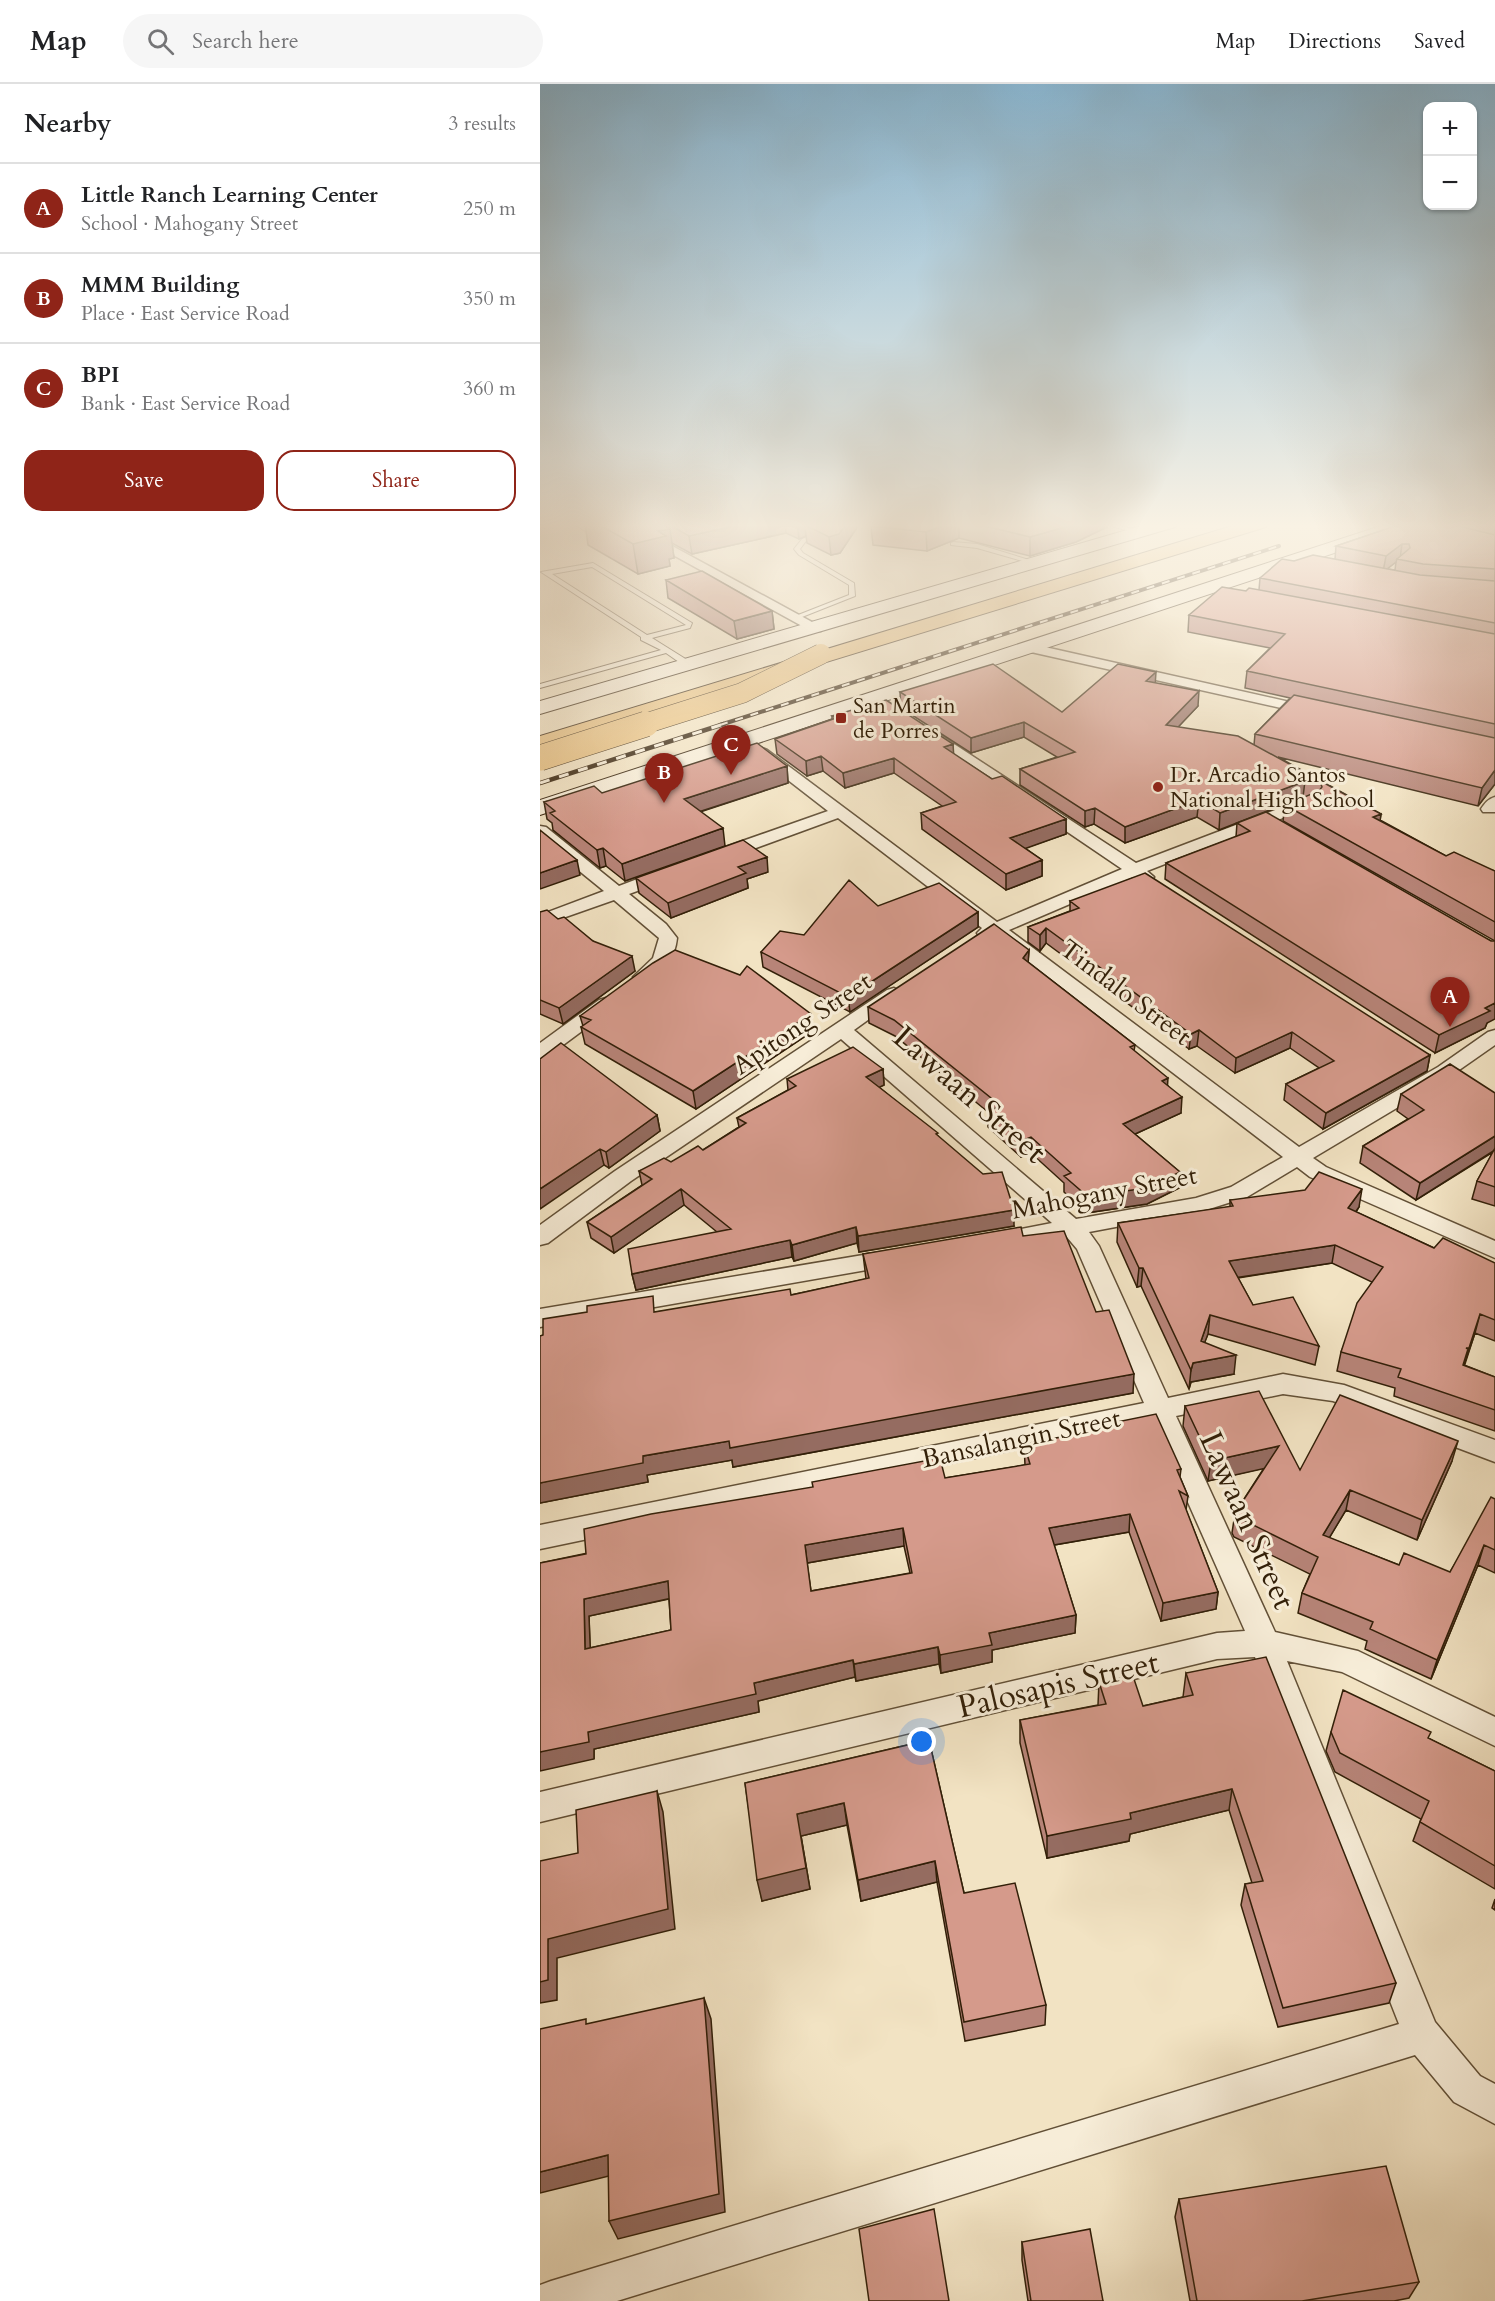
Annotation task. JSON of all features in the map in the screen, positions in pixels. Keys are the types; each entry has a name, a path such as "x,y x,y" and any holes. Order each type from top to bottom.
{"highway":[{"path":"540,722 856,626"},
{"path":"540,726 870,626"},
{"path":"540,741 911,626"},
{"path":"540,741 918,626"},
{"path":"540,758 742,693 821,654"}],"main road":[{"path":"540,708 821,626"},
{"path":"540,808 1092,626"}],"street":[{"path":"1028,647 1324,714"},
{"path":"876,698 895,710"},
{"path":"914,722 1163,888"},
{"name":"Tindalo Street","path":"747,741 1318,1172 1495,1250"},
{"path":"966,946 995,927 1134,870 1274,825 1310,802"},
{"path":"702,862 840,812"},
{"path":"540,831 660,928 668,938 667,952 657,966 543,1047"},
{"path":"540,921 680,870"},
{"name":"Apitong Street","path":"540,1237 623,1176 908,985"},
{"name":"Lawaan Street","path":"841,1029 1072,1228 1087,1246 1265,1643 1422,2035 1467,2089 1495,2105"},
{"name":"Mahogany Street","path":"993,1241 1198,1205 1239,1192 1445,1071 1495,1036"},
{"path":"1426,1058 1445,1071 1467,1081"},
{"path":"540,1318 911,1255"},
{"name":"Bansalangin Street","path":"540,1537 1283,1384 1335,1392 1466,1439 1495,1452"},
{"name":"Palosapis Street","path":"540,1807 1217,1646 1265,1643 1347,1660 1495,1732"},
{"path":"551,2301 1422,2035"}],"lane":[{"path":"626,626 689,665"},
{"path":"644,638 688,626"},
{"path":"540,686 665,651"}],"building":[{"path":"1247,626 1455,626 1495,634 1495,724 1247,671 1285,634"},
{"path":"993,664 1062,712 1118,664 1156,672 1146,681 1199,691 1166,725 1238,736 1381,814 1373,817 1446,856 1454,852 1495,871 1495,922 1285,805 1319,791 1322,787 1320,782 1305,781 1220,813 1199,800 1125,827 1095,808 1085,811 1020,769 1075,752 1024,722 971,738 900,692"},
{"path":"1294,695 1495,738 1495,770 1482,788 1255,734"},
{"path":"886,700 953,744 944,747 992,779 1002,776 1066,819 1010,838 1042,860 1006,874 921,813 956,802 894,758 843,773 821,756 806,761 775,739 836,718 832,716"},
{"path":"757,743 787,766 684,799 723,828 622,864 603,848 597,850 550,813 555,811 544,802 594,786 602,793"},
{"path":"1266,812 1491,941 1495,941 1495,1003 1485,1008 1490,1011 1439,1035 1166,863 1250,831 1237,823"},
{"path":"540,830 577,860 540,873"},
{"path":"743,840 767,857 738,867 746,873 668,903 636,878"},
{"path":"1145,873 1430,1055 1326,1113 1286,1084 1334,1061 1292,1032 1236,1058 1199,1030 1191,1034 1046,928 1040,935 1028,927 1079,908 1070,901"},
{"path":"849,880 878,906 939,883 978,912 848,997 761,952 780,931 804,935"},
{"path":"547,910 558,919 564,917 593,941 632,956 559,1008 540,1000 540,912"},
{"path":"994,924 1029,950 1023,958 1135,1045 1130,1047 1168,1078 1162,1081 1182,1097 1123,1124 1180,1172 1148,1188 1087,1196 1064,1176 1071,1173 1031,1137 1021,1141 988,1111 1001,1106 894,1020 868,1007"},
{"path":"675,950 740,975 747,966 811,1014 693,1091 581,1027 591,1020 580,1016 653,963"},
{"path":"561,1043 657,1115 606,1152 600,1149 540,1189 540,1059"},
{"path":"853,1047 883,1069 866,1077 938,1133 936,1134 983,1174 1002,1172 1014,1210 858,1236 856,1227 792,1245 790,1240 632,1274 628,1249 731,1229 681,1189 611,1237 587,1222 652,1179 639,1171 664,1158 671,1162 698,1146 703,1150 746,1123 737,1118 796,1086 787,1079"},
{"path":"1450,1064 1495,1093 1495,1136 1420,1183 1363,1146 1424,1110 1401,1094"},
{"path":"1495,1148 1495,1187 1477,1181"},
{"path":"1319,1172 1362,1189 1348,1208 1434,1248 1443,1238 1495,1263 1495,1320 1480,1314 1469,1348 1466,1348 1468,1349 1463,1365 1495,1377 1495,1410 1398,1377 1401,1369 1341,1352 1357,1303 1383,1267 1335,1245 1229,1261 1253,1305 1293,1297 1319,1346 1210,1315 1201,1341 1236,1355 1193,1363 1191,1370 1143,1268 1139,1268 1118,1223 1233,1206 1230,1200 1305,1190"},
{"path":"1021,1227 1023,1236 1064,1231 1096,1312 1109,1310 1134,1374 730,1448 729,1441 643,1456 643,1463 540,1483 540,1336 543,1335 543,1319 587,1312 587,1306 653,1296 654,1312 790,1289 791,1295 869,1278 863,1254"},
{"path":"1259,1391 1300,1470 1340,1395 1458,1441 1422,1520 1350,1490 1323,1535 1399,1565 1404,1553 1450,1572 1491,1497 1495,1499 1495,1550 1484,1545 1437,1660 1370,1629 1373,1622 1302,1593 1318,1557 1237,1517 1235,1513 1279,1446 1211,1461 1185,1406"},
{"path":"1156,1414 1181,1469 1177,1470 1188,1496 1179,1491 1218,1592 1163,1603 1130,1514 1049,1528 1076,1615 989,1633 992,1645 940,1655 938,1647 854,1664 853,1660 754,1683 756,1694 588,1732 589,1742 540,1752 540,1563 586,1554 584,1529 651,1514 813,1487 812,1482 940,1458 945,1478 1030,1464 1024,1444 1099,1430 1097,1426","holes":["903,1528 912,1573 811,1591 805,1545","668,1581 671,1630 585,1649 584,1599"]},
{"path":"1266,1657 1396,1983 1283,2008 1245,1884 1263,1881 1232,1789 1130,1813 1131,1819 1047,1836 1020,1720 1106,1704 1099,1682 1133,1676 1143,1706 1193,1695 1186,1673"},
{"path":"1343,1690 1431,1732 1428,1738 1495,1771 1495,1866 1420,1822 1429,1801 1340,1753 1331,1732"},
{"path":"929,1740 964,1893 1015,1883 1046,2005 964,2022 935,1861 858,1880 844,1803 797,1814 806,1868 757,1880 745,1783"},
{"path":"657,1791 668,1909 548,1939 548,1980 540,1982 540,1861 578,1853 576,1810"},
{"path":"704,1998 719,2194 609,2221 608,2155 540,2172 540,2029 586,2019 586,2024"},
{"path":"1386,2166 1419,2282 1302,2301 1197,2301 1179,2199"},
{"path":"934,2209 949,2301 869,2301 859,2229"},
{"path":"1090,2229 1103,2301 1031,2301 1022,2242"}],"railway":[{"path":"720,725 1028,626"},
{"path":"540,783 724,724"}],"place":[{"name":"San Martin de Porres","path":"841,718"},
{"name":"BPI","path":"731,775"},
{"name":"Dr. Arcadio Santos National High School","path":"1158,787"},
{"name":"MMM Building","path":"664,803"},
{"name":"Little Ranch Learning Center","path":"1450,1027"}]}
